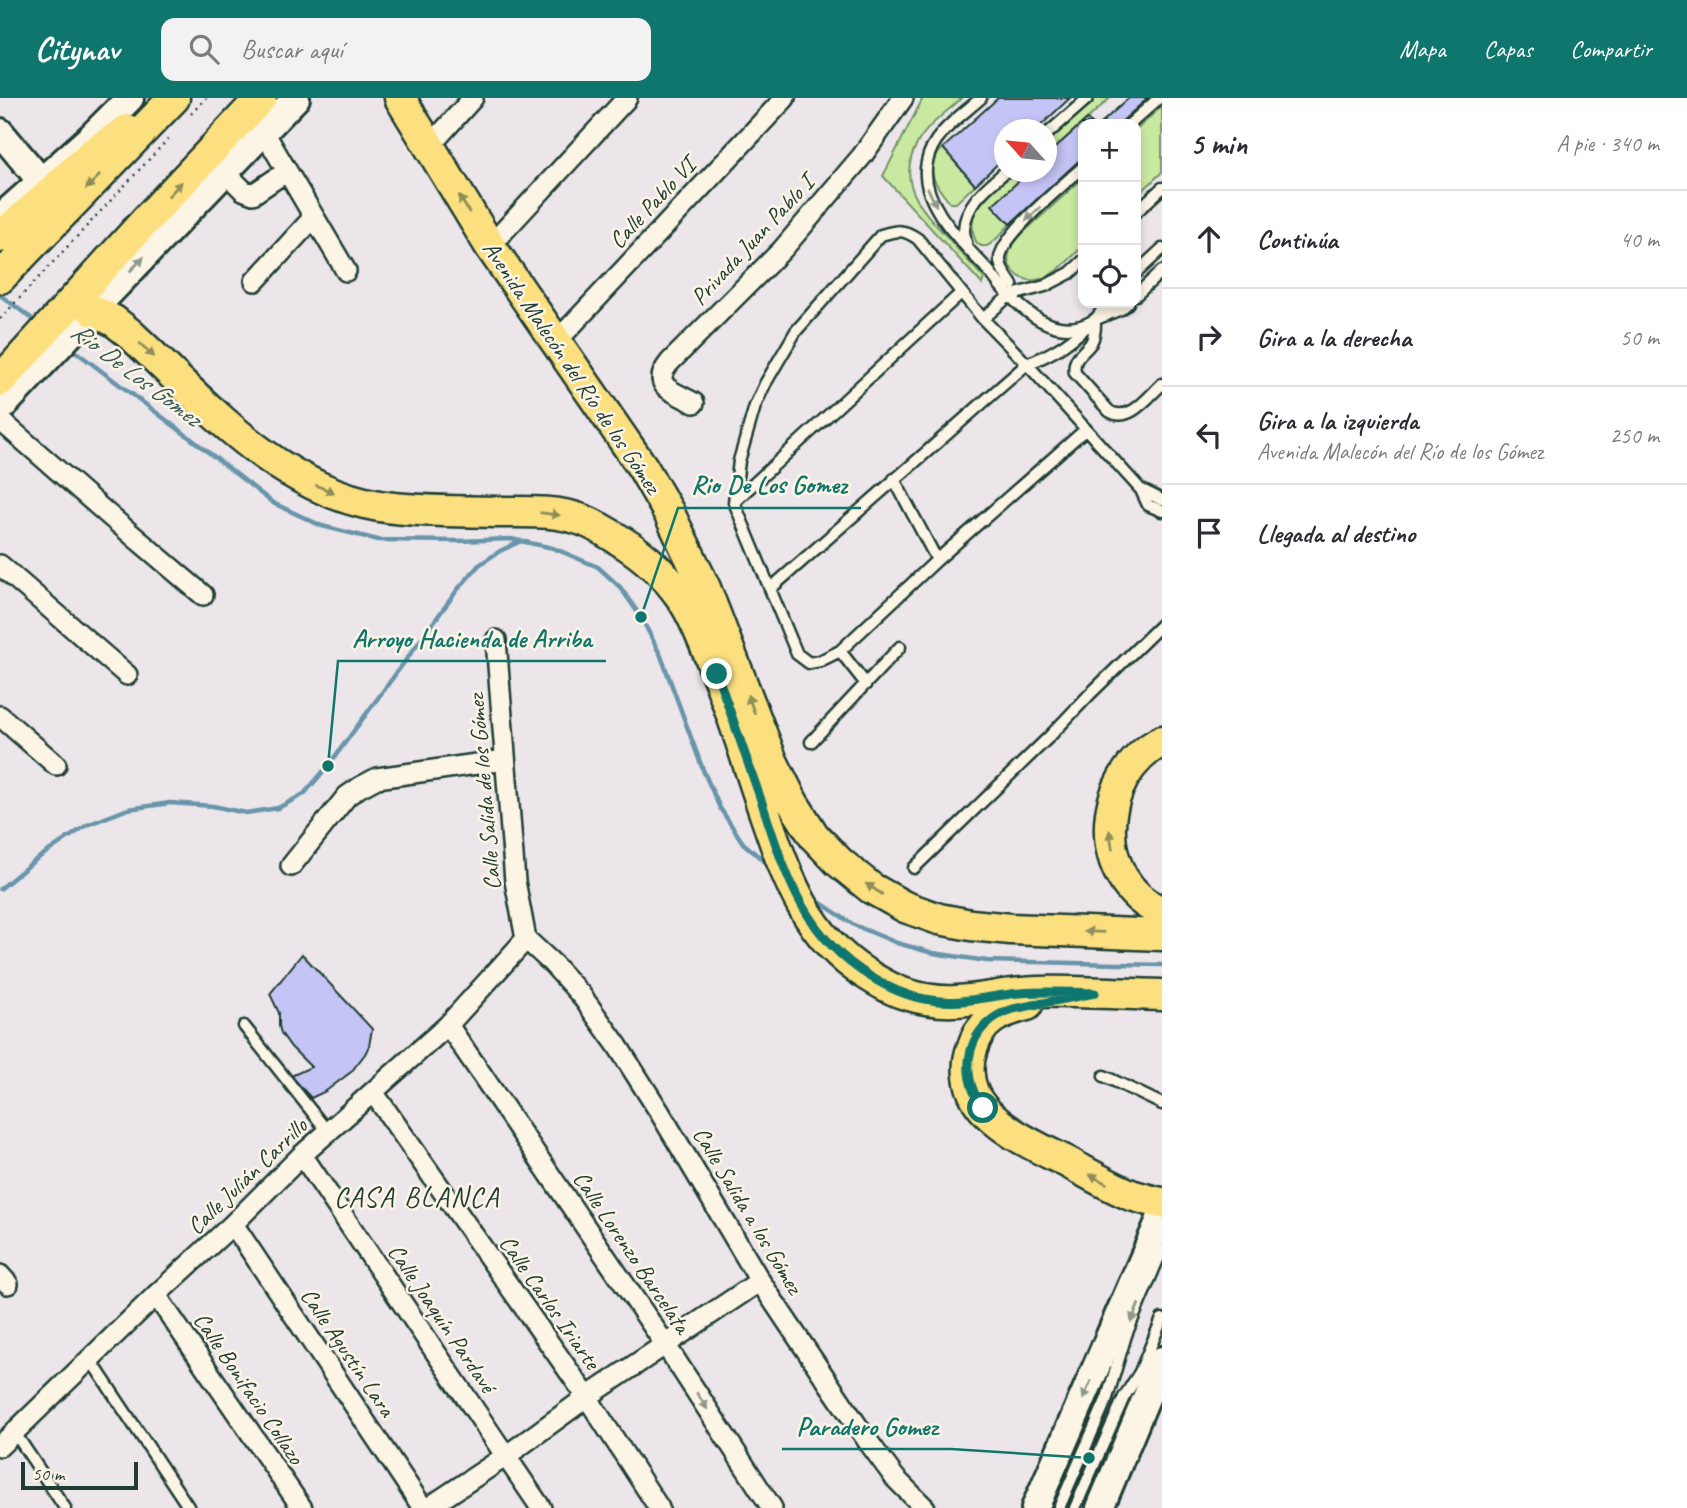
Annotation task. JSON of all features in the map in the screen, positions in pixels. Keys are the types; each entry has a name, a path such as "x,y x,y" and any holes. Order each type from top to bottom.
{"main road":[{"path":"0,381 38,354 87,305 146,220 261,98"},
{"name":"Avenida Malecón del Río de los Gómez","path":"400,98 490,246 643,468 669,513 705,587 772,761 793,803 814,836 839,862 871,888 905,907 939,919 1011,929 1162,935"},
{"path":"4,259 175,114"},
{"path":"87,305 128,332 216,415 255,447 286,470 314,485 348,498 381,506 561,515 584,521 620,540 651,562 684,600 695,622 717,674 788,875 805,912 833,949 860,971 891,988 926,1000 967,1002 1028,992 1162,995"},
{"path":"1162,741 1141,755 1128,769 1117,788 1111,807 1109,829 1113,856 1123,878 1135,895 1162,912"},
{"path":"1095,993 1029,1004 994,1017 982,1028 972,1047 968,1064 972,1089 983,1108 995,1120 1021,1137 1116,1188 1162,1203"}],"street":[{"path":"0,217 91,137 130,98"},
{"path":"87,305 225,172 296,98"},
{"path":"429,147 473,98"},
{"path":"490,246 627,98"},
{"name":"Calle Pablo VI","path":"555,342 785,98"},
{"name":"Privada Juan Pablo I","path":"694,403 664,386 661,378 665,368 782,250 862,156 903,98"},
{"path":"0,132 41,181"},
{"path":"264,132 346,271"},
{"path":"225,172 243,190 253,194 287,171"},
{"path":"255,281 314,217"},
{"path":"0,409 38,354"},
{"path":"0,420 204,595"},
{"path":"0,565 127,675"},
{"name":"Calle Salida de los Gómez","path":"496,640 515,881 526,939"},
{"path":"0,716 57,765"},
{"path":"291,866 347,796 360,786 377,778 505,760"},
{"name":"Calle Julián Carrillo","path":"7,1439 302,1155 448,1025 526,939"},
{"name":"Calle Salida a los Gómez","path":"526,939 581,995 617,1045 761,1281 867,1440 895,1478 925,1508"},
{"name":"Calle Lorenzo Barcelata","path":"448,1025 772,1508"},
{"name":"Calle Carlos Iriarte","path":"373,1092 587,1396 659,1508"},
{"name":"Calle Joaquín Pardavé","path":"302,1155 541,1508"},
{"path":"1035,1508 1162,1215"},
{"name":"Calle Agustín Lara","path":"233,1224 425,1508"},
{"path":"425,1508 506,1456 587,1396 761,1281"},
{"name":"Calle Bonifacio Collazo","path":"156,1295 302,1508"},
{"path":"1100,1508 1162,1360"}],"lane":[{"path":"981,98 936,139 927,161 926,183 936,207 955,235 1009,296 1041,322 1058,328 1076,327 1122,308"},
{"path":"1057,125 1088,98"},
{"path":"1136,119 1159,98"},
{"path":"1012,285 1003,272 999,260 1000,251 1014,231 1078,172"},
{"path":"967,248 964,230 970,209 981,192 994,181"},
{"path":"1141,207 1162,188"},
{"path":"1086,429 840,651 820,662 809,663 797,654 734,502 739,461 755,406 796,331 881,234 908,232 918,239 984,319 1027,364 1141,489 1148,505 1162,511"},
{"path":"1141,268 1162,249"},
{"path":"984,319 1009,296 1045,286 1078,266"},
{"path":"1141,290 1162,271"},
{"path":"989,272 1012,285 1045,286"},
{"path":"734,502 961,293"},
{"path":"770,589 1027,364 1052,354 1074,339 1096,319 1103,308"},
{"path":"1096,319 1092,342 1073,366 1074,373 1109,411 1116,416 1133,412 1162,384"},
{"path":"894,479 937,561"},
{"path":"1141,489 1162,500"},
{"path":"914,868 1162,624"},
{"path":"811,742 900,647"},
{"path":"840,651 866,684"},
{"path":"244,1026 328,1132"},
{"path":"1104,1076 1162,1104"},
{"path":"1059,1508 1107,1398 1126,1335 1162,1251"},
{"path":"1075,1508 1124,1396 1140,1372 1162,1319"},
{"path":"90,1359 189,1508"},
{"path":"7,1439 65,1508"}],"path":[{"path":"0,319 45,270 175,114 206,98"}],"green space":[{"path":"923,98 962,98 921,137 911,158 911,184 921,207 984,278 982,284 883,176"},
{"path":"1096,98 1110,98 1087,119 1078,119 1078,127 1057,147 1057,133"},
{"path":"1162,106 1162,172 1141,192 1141,182 1141,125"},
{"path":"943,148 975,185 956,203 950,203 933,176 933,162"},
{"path":"1003,182 1018,182 993,205 1010,224 992,243 981,246 975,240 974,215 986,197"},
{"path":"1078,183 1078,251 1069,260 1042,279 1023,278 1014,272 1008,262 1013,242"}],"building":[{"path":"998,98 1070,98 1048,119 994,119 994,167 975,185 943,148"},
{"path":"1129,98 1148,98 1125,119 1106,119"},
{"path":"1078,127 1078,162 1057,181 1057,146"},
{"path":"1018,182 1056,182 1010,224 992,205"},
{"path":"302,954 372,1029 369,1046 351,1072 326,1091 311,1098 291,1076 311,1067 281,1033 279,1013 270,994"}],"waterway":[{"name":"Rio De Los Gomez","path":"0,295 39,324"},
{"name":"Rio De Los Gomez","path":"71,348 273,503 322,526 378,540 511,539 553,548 598,567 620,587 641,617 661,656 720,808 743,843 771,867"},
{"path":"0,889 34,861 87,825 128,809 170,803 213,806 246,813 278,808 304,794 328,766 458,589 479,565 521,541"},
{"name":"Rio De Los Gomez","path":"812,897 854,925 897,943 933,953 987,961 1162,965"}],"place":[{"name":"Rio De Los Gomez","path":"641,617"},
{"name":"Arroyo Hacienda de Arriba","path":"328,766"},
{"name":"Paradero Gomez","path":"1089,1458"}],"district":[{"name":"CASA BLANCA","path":"417,1196"}],"route":[{"path":"717,674 796,894 821,934 845,960 891,988 926,1000 967,1002 1019,993 1095,993 1029,1004 1000,1013 982,1028 972,1047 968,1072 976,1099 983,1108"}]}
